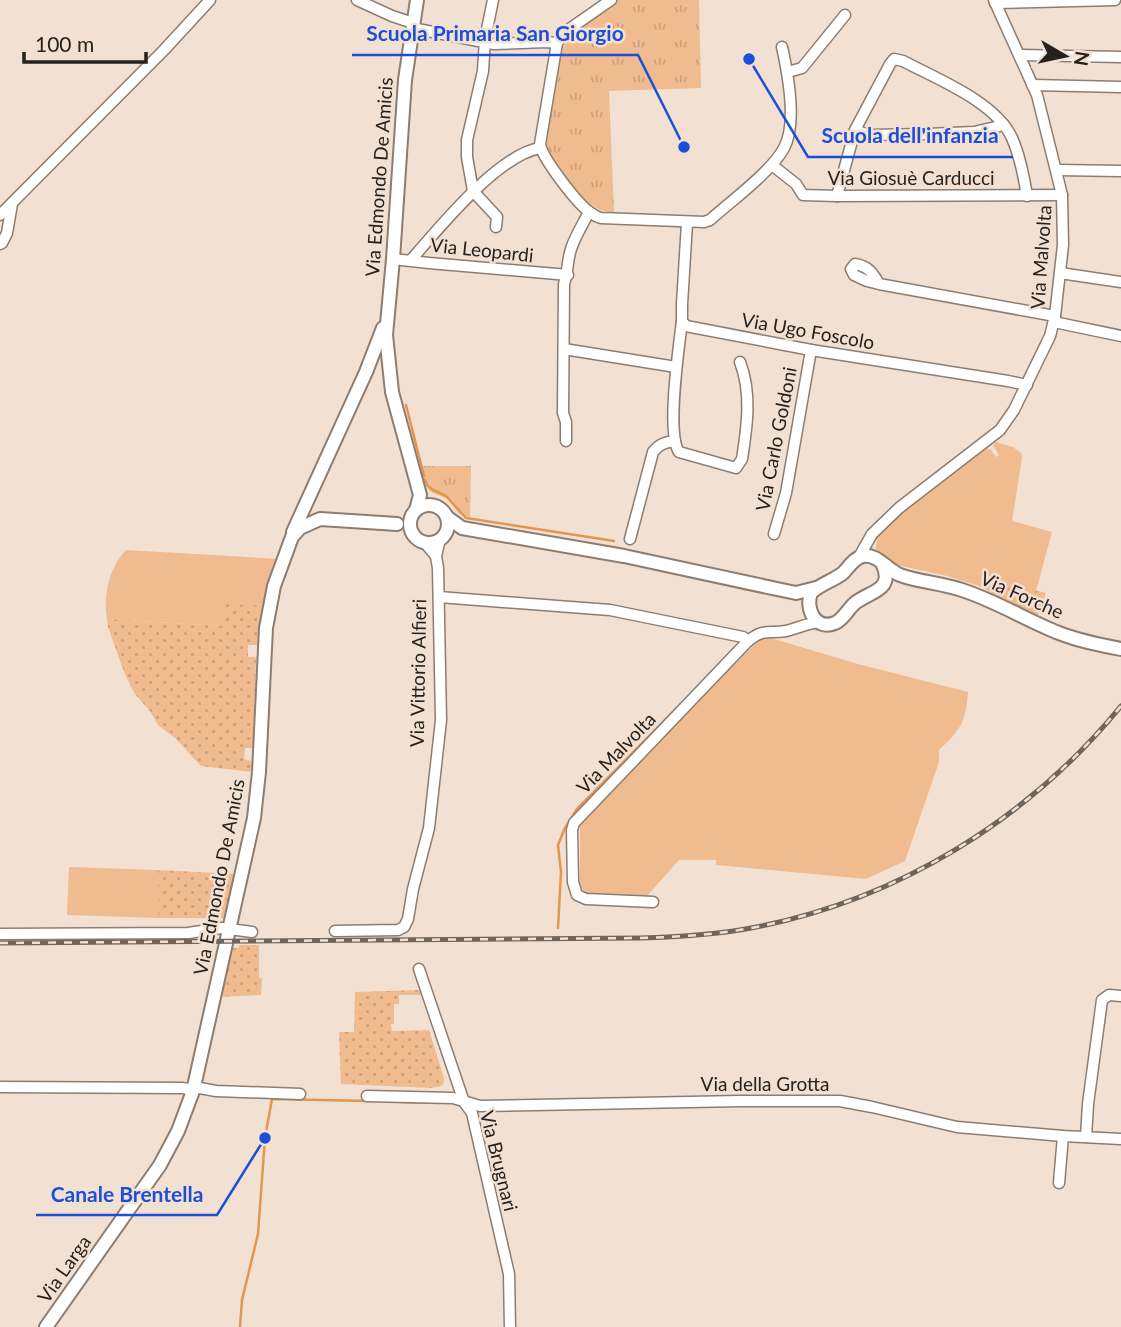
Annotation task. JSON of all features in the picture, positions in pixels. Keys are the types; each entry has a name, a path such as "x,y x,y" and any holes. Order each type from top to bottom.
{"street":[{"path":"0,215 210,0"},
{"path":"357,0 412,25 485,43 557,43"},
{"name":"Via Edmondo De Amicis","path":"389,367 387,315 405,80 417,0"},
{"path":"493,0 483,71 467,140 473,191 496,217 496,228"},
{"path":"611,0 565,32 557,43 540,148 545,158 589,212 601,218 704,222 710,220 772,165 784,148 789,133 788,72 782,47"},
{"path":"995,1 1115,0"},
{"name":"Via Malvolta","path":"859,557 876,530 898,508 1000,430 1027,385 1055,319 1063,245 1062,195 1037,95 995,1"},
{"path":"788,72 802,68 845,15"},
{"path":"1020,55 1121,57"},
{"path":"837,197 855,130 894,60 904,61 982,103 1004,125 1012,137 1020,160 1027,196"},
{"path":"1032,85 1121,88"},
{"path":"855,130 868,135 951,133 985,131 1004,125"},
{"path":"411,260 473,191 515,159 540,148"},
{"name":"Via Giosuè Carducci","path":"772,165 796,184 803,195 1062,195"},
{"path":"1057,170 1121,171"},
{"path":"0,244 7,233 12,204"},
{"path":"566,441 563,413 567,349 565,284 571,247 589,212"},
{"path":"687,223 674,403 675,441 679,452 736,468 739,466 747,408 745,378 740,362"},
{"name":"Via Leopardi","path":"393,259 568,275"},
{"path":"1060,273 1121,282"},
{"path":"879,284 1055,319 1121,336"},
{"name":"Via Edmondo De Amicis","path":"194,1089 249,844 257,793 265,628 274,586 301,512 366,372 387,315"},
{"name":"Via Ugo Foscolo","path":"682,321 691,328 1027,385"},
{"path":"567,349 676,367"},
{"name":"Via Carlo Goldoni","path":"774,534 786,493 811,350"},
{"path":"366,372 375,360 384,361 389,367 392,392 420,495 410,520 411,531"},
{"path":"629,538 653,452 664,442 675,441"},
{"path":"420,495 434,506"},
{"path":"309,498 308,505 316,517 397,524 425,543 433,543 462,528"},
{"path":"397,524 422,506 434,506 440,508 462,528 624,556 796,593 816,588 837,577 859,557 866,556 880,562"},
{"path":"442,538 448,524 447,517"},
{"path":"288,545 298,529 322,519"},
{"path":"288,545 312,526 350,522"},
{"name":"Via Vittorio Alfieri","path":"335,931 398,930 404,927 408,919 429,828 441,720 436,556 442,538"},
{"path":"870,538 872,550 886,574 884,584"},
{"path":"425,543 436,556"},
{"name":"Via Forche","path":"880,562 907,577 962,590 1061,634 1121,649"},
{"name":"Via Forche","path":"820,622 832,624 839,621 857,602 877,592 884,584 907,577"},
{"path":"802,625 807,615 811,593 816,588"},
{"path":"796,593 808,606 812,616 820,622"},
{"path":"439,597 610,610 743,637 748,641"},
{"name":"Via Malvolta","path":"653,902 586,899 576,895 573,882 573,827 576,820 748,641 763,632 787,631 820,622"},
{"path":"0,934 188,933 222,928 252,932"},
{"name":"Via Brugnari","path":"419,969 464,1102 471,1113 509,1274 510,1327"},
{"path":"1086,1138 1102,1000 1109,995 1121,996"},
{"path":"0,1087 183,1088 300,1094"},
{"name":"Via Larga","path":"46,1327 160,1165 178,1130 194,1089"},
{"name":"Via della Grotta","path":"368,1096 453,1098 480,1106 840,1101 957,1127 1121,1139"},
{"path":"1059,1183 1063,1136"}],"green space":[{"path":"618,0 699,0 701,88 609,91 614,212 597,208 571,185 557,166 545,140 554,84 565,42 571,33"},
{"path":"996,442 1013,447 1021,453 1012,521 1052,532 1036,591 985,578 982,587 897,565 876,549 881,527 986,448 996,457 999,455 993,445"},
{"path":"421,466 471,466 470,517 459,513 446,498 428,489"},
{"path":"126,550 280,559 266,606 222,626 107,619 106,601 111,573"},
{"path":"985,578 1046,593 1038,615 1001,600 982,587"},
{"path":"224,604 266,606 260,644 248,645 248,657 256,659 253,746 245,748 244,759 251,761 251,772 201,766 175,738 158,725 134,693 108,627 107,619 222,626"},
{"path":"764,636 858,664 968,692 961,724 953,737 939,750 939,762 905,861 866,879 716,865 716,860 679,860 647,896 605,895 585,891 580,882 582,822 716,681"},
{"path":"69,867 158,870 158,918 67,915"},
{"path":"158,870 237,874 227,918 158,918"},
{"path":"239,945 259,945 261,995 220,997 232,948 239,948"},
{"path":"420,990 421,995 399,995 399,1004 394,1004 392,1031 429,1030 444,1078 442,1085 432,1088 341,1084 339,1032 354,1032 355,992"}],"waterway":[{"path":"406,405 424,476"},
{"path":"425,480 433,490 446,496 466,518 614,541"},
{"path":"471,536 479,537"},
{"path":"558,928 561,872 558,845 565,828 577,809 677,708"},
{"path":"240,1327 242,1300 258,1234 265,1138 272,1099 369,1101"},
{"path":"400,1102 439,1103"}],"railway":[{"path":"0,943 640,938 751,928 805,915 857,898 956,850 1044,785 1084,747 1121,706"}],"place":[{"name":"Scuola dell'infanzia","path":"749,59"},
{"name":"Scuola Primaria San Giorgio","path":"684,147"},
{"name":"Canale Brentella","path":"265,1138"}]}
